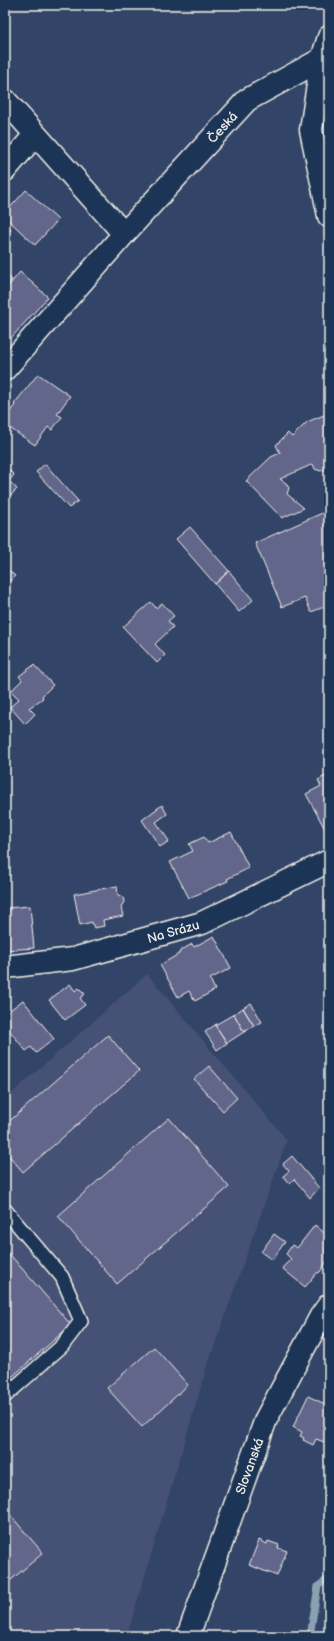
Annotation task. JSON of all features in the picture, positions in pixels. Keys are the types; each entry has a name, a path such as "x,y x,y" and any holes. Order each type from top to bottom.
{"street":[{"path":"329,37 311,130 329,216"},
{"name":"Česká","path":"5,369 124,234 247,100 325,60"},
{"path":"5,100 124,234"},
{"path":"5,170 35,135"},
{"name":"Na Srázu","path":"5,967 73,959 202,923 329,861"},
{"name":"Slovanská","path":"188,1636 266,1419 321,1316 329,1305"}],"lane":[{"path":"5,1210 62,1277 81,1321 62,1346 5,1396"}],"shaded area":[{"path":"147,974 287,1140 206,1370 127,1636 5,1636 5,1099"}],"building":[{"path":"26,190 58,220 35,245 5,217 5,213"},
{"path":"5,224 11,230 5,237"},
{"path":"20,272 48,297 11,338 5,333 5,290"},
{"path":"5,274 12,280 5,288"},
{"path":"38,374 70,396 57,414 62,417 52,430 48,427 35,445 5,425 5,418 15,405 14,404"},
{"path":"329,413 329,464 327,469 321,471 315,469 313,464 280,479 286,483 289,488 287,494 304,508 282,518 246,481 271,457 280,453 276,445 288,433 292,437 307,422"},
{"path":"45,464 78,501 69,508 36,472"},
{"path":"5,466 14,475 9,481 17,489 5,501"},
{"path":"329,510 329,605 311,612 305,598 282,607 255,543"},
{"path":"190,527 229,571 215,584 176,539"},
{"path":"5,567 15,576 5,585"},
{"path":"229,571 253,600 239,612 215,584"},
{"path":"151,602 156,608 162,603 174,616 168,621 173,627 155,644 165,655 157,663 123,627"},
{"path":"34,665 53,685 42,696 43,698 29,708 35,714 25,724 10,707 19,699 9,689 12,690 22,680 19,676"},
{"path":"329,774 329,827 325,829 306,794 321,786 318,780"},
{"path":"162,805 167,814 156,822 169,841 160,847 142,820"},
{"path":"231,832 249,868 227,879 228,881 189,898 170,862 193,851 189,844 204,837 208,843"},
{"path":"117,886 118,895 123,897 124,902 121,907 123,916 103,920 104,926 94,928 92,922 80,925 74,894"},
{"path":"5,902 7,902 7,908 30,906 34,948 5,950"},
{"path":"214,936 231,968 210,979 215,990 195,1001 189,991 178,997 160,965 179,954 180,951 192,944 194,947"},
{"path":"70,984 75,991 79,988 85,994 80,998 85,1005 65,1020 49,1000"},
{"path":"23,1000 54,1039 36,1053 31,1047 26,1051 5,1025 5,1014"},
{"path":"251,1003 262,1022 254,1026 243,1008"},
{"path":"243,1008 254,1026 244,1032 234,1014"},
{"path":"234,1014 244,1032 227,1043 215,1025"},
{"path":"215,1025 227,1043 217,1050 205,1032"},
{"path":"108,1035 139,1071 23,1172 5,1151 5,1125"},
{"path":"209,1066 237,1098 223,1111 194,1079"},
{"path":"169,1118 229,1187 117,1284 58,1216"},
{"path":"292,1156 319,1188 310,1198 294,1179 289,1184 283,1176 289,1171 283,1164"},
{"path":"315,1225 329,1237 329,1258 320,1272 317,1273 305,1287 282,1268 291,1259 286,1254 292,1245 297,1248"},
{"path":"274,1234 285,1242 272,1260 261,1252"},
{"path":"5,1249 71,1325 5,1383"},
{"path":"154,1347 188,1385 142,1427 107,1388"},
{"path":"308,1396 329,1406 329,1432 324,1442 316,1439 313,1445 303,1440 304,1438 300,1436 302,1432 293,1427"},
{"path":"5,1509 43,1553 5,1585"},
{"path":"259,1540 267,1544 268,1541 279,1545 278,1548 287,1551 277,1576 249,1565"}],"waterway":[{"path":"310,1636 318,1586 329,1578"}]}
